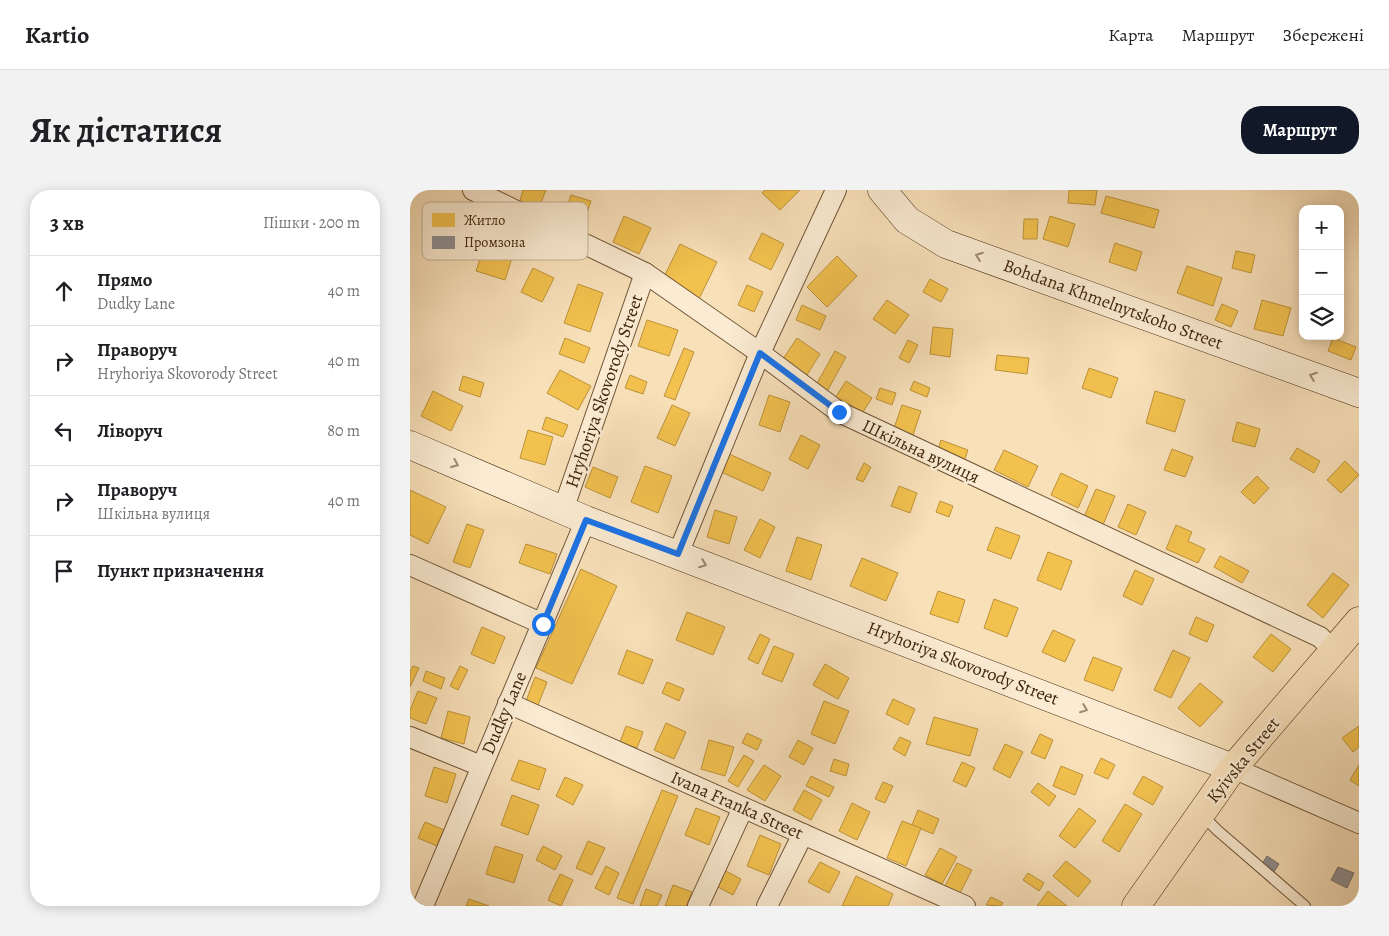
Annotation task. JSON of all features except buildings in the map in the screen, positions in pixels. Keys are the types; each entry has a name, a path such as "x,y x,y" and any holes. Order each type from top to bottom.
{"main road":[{"name":"Kyivska Street","path":"1136,906 1232,768 1359,621"}],"street":[{"name":"Шкільна вулиця","path":"473,190 498,202"},
{"path":"678,554 760,353 836,190"},
{"name":"Bohdana Khmelnytskoho Street","path":"882,190 907,220 946,244 1359,393"},
{"name":"Шкільна вулиця","path":"588,245 645,272 760,353 839,412 1320,637 1334,651"},
{"name":"Hryhoriya Skovorody Street","path":"574,515 645,272"},
{"name":"Hryhoriya Skovorody Street","path":"410,445 574,515 1232,768 1359,823"},
{"name":"Dudky Lane","path":"423,906 543,624 574,515"},
{"path":"410,565 543,624"},
{"name":"Ivana Franka Street","path":"508,703 965,906"},
{"path":"410,737 481,766"},
{"path":"698,906 743,808"},
{"path":"767,906 803,834"}],"lane":[{"path":"1200,813 1217,830 1306,906"}],"route":[{"path":"543,624 586,520 678,554 760,353 839,412"}]}
